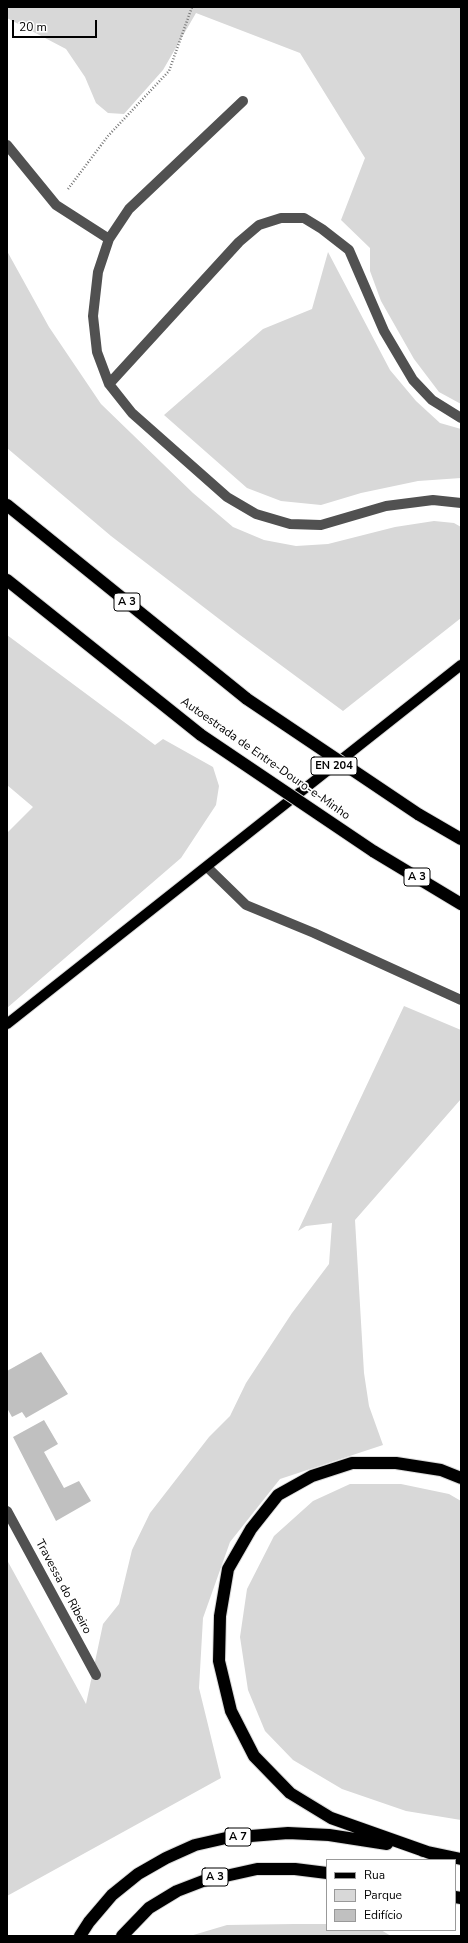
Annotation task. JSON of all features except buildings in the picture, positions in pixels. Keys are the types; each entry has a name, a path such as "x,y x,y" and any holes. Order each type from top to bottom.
{"highway":[{"name":"A 3","path":"7,505 247,699 418,814 461,839"},
{"name":"Autoestrada de Entre-Douro-e-Minho","path":"7,580 201,735 373,851 461,904"},
{"path":"430,1853 331,1818 290,1793 254,1756 231,1711 222,1675 219,1661 220,1616 228,1569 252,1529 278,1495 312,1476 352,1463 396,1463 441,1470 461,1478"},
{"name":"A 7","path":"80,1936 89,1922 112,1895 138,1874 166,1858 201,1844 226,1838 288,1833 329,1836 368,1840 461,1859"},
{"name":"A 3","path":"122,1936 149,1908 177,1891 203,1881 257,1870 295,1869 326,1873"}],"main road":[{"name":"EN 204","path":"7,1024 461,666"}],"street":[{"path":"242,100 130,209 109,239 98,272 93,316 97,352 109,384 132,414 227,497 256,514 290,524 321,525 386,506 433,500 461,503"},
{"path":"7,145 56,205 109,239"},
{"path":"109,384 239,242 258,225 281,218 304,218 322,229 348,250 384,331 413,380 432,400 461,418"},
{"path":"207,867 246,905 314,933 461,1000"},
{"name":"Travessa do Ribeiro","path":"7,1511 96,1675"}],"path":[{"path":"56,205 108,136 169,71 192,7"}],"green space":[{"path":"7,7 461,7 461,404 439,392 414,359 381,301 370,271 370,248 341,220 365,158 300,53 196,13 163,70 124,114 108,113 96,103 85,77 66,49 7,18"},
{"path":"7,251 49,327 101,404 193,493 233,527 264,540 296,546 328,544 395,527 434,521 454,523 461,527 461,618 343,711 240,635 111,536 7,448"},
{"path":"328,252 390,370 416,401 440,423 461,429 461,478 418,481 361,493 321,505 281,501 247,488 164,415 263,329 312,309"},
{"path":"7,635 155,745 163,739 213,767 219,786 216,805 181,858 7,1008 7,833 33,807 7,785"},
{"path":"404,1006 461,1030 461,1099 355,1220 364,1373 369,1406 383,1445 280,1479 230,1542 203,1618 199,1688 221,1778 7,1896 7,1560 86,1704 103,1624 119,1604 132,1550 150,1513 209,1437 230,1416 246,1383 292,1313 329,1264 332,1223 306,1226 298,1231"},
{"path":"350,1484 401,1484 449,1494 461,1501 461,1820 406,1811 342,1789 293,1760 265,1731 248,1690 240,1637 247,1589 274,1536 313,1501"},
{"path":"326,1924 326,1931 383,1931 391,1936 190,1936 227,1925"}]}
